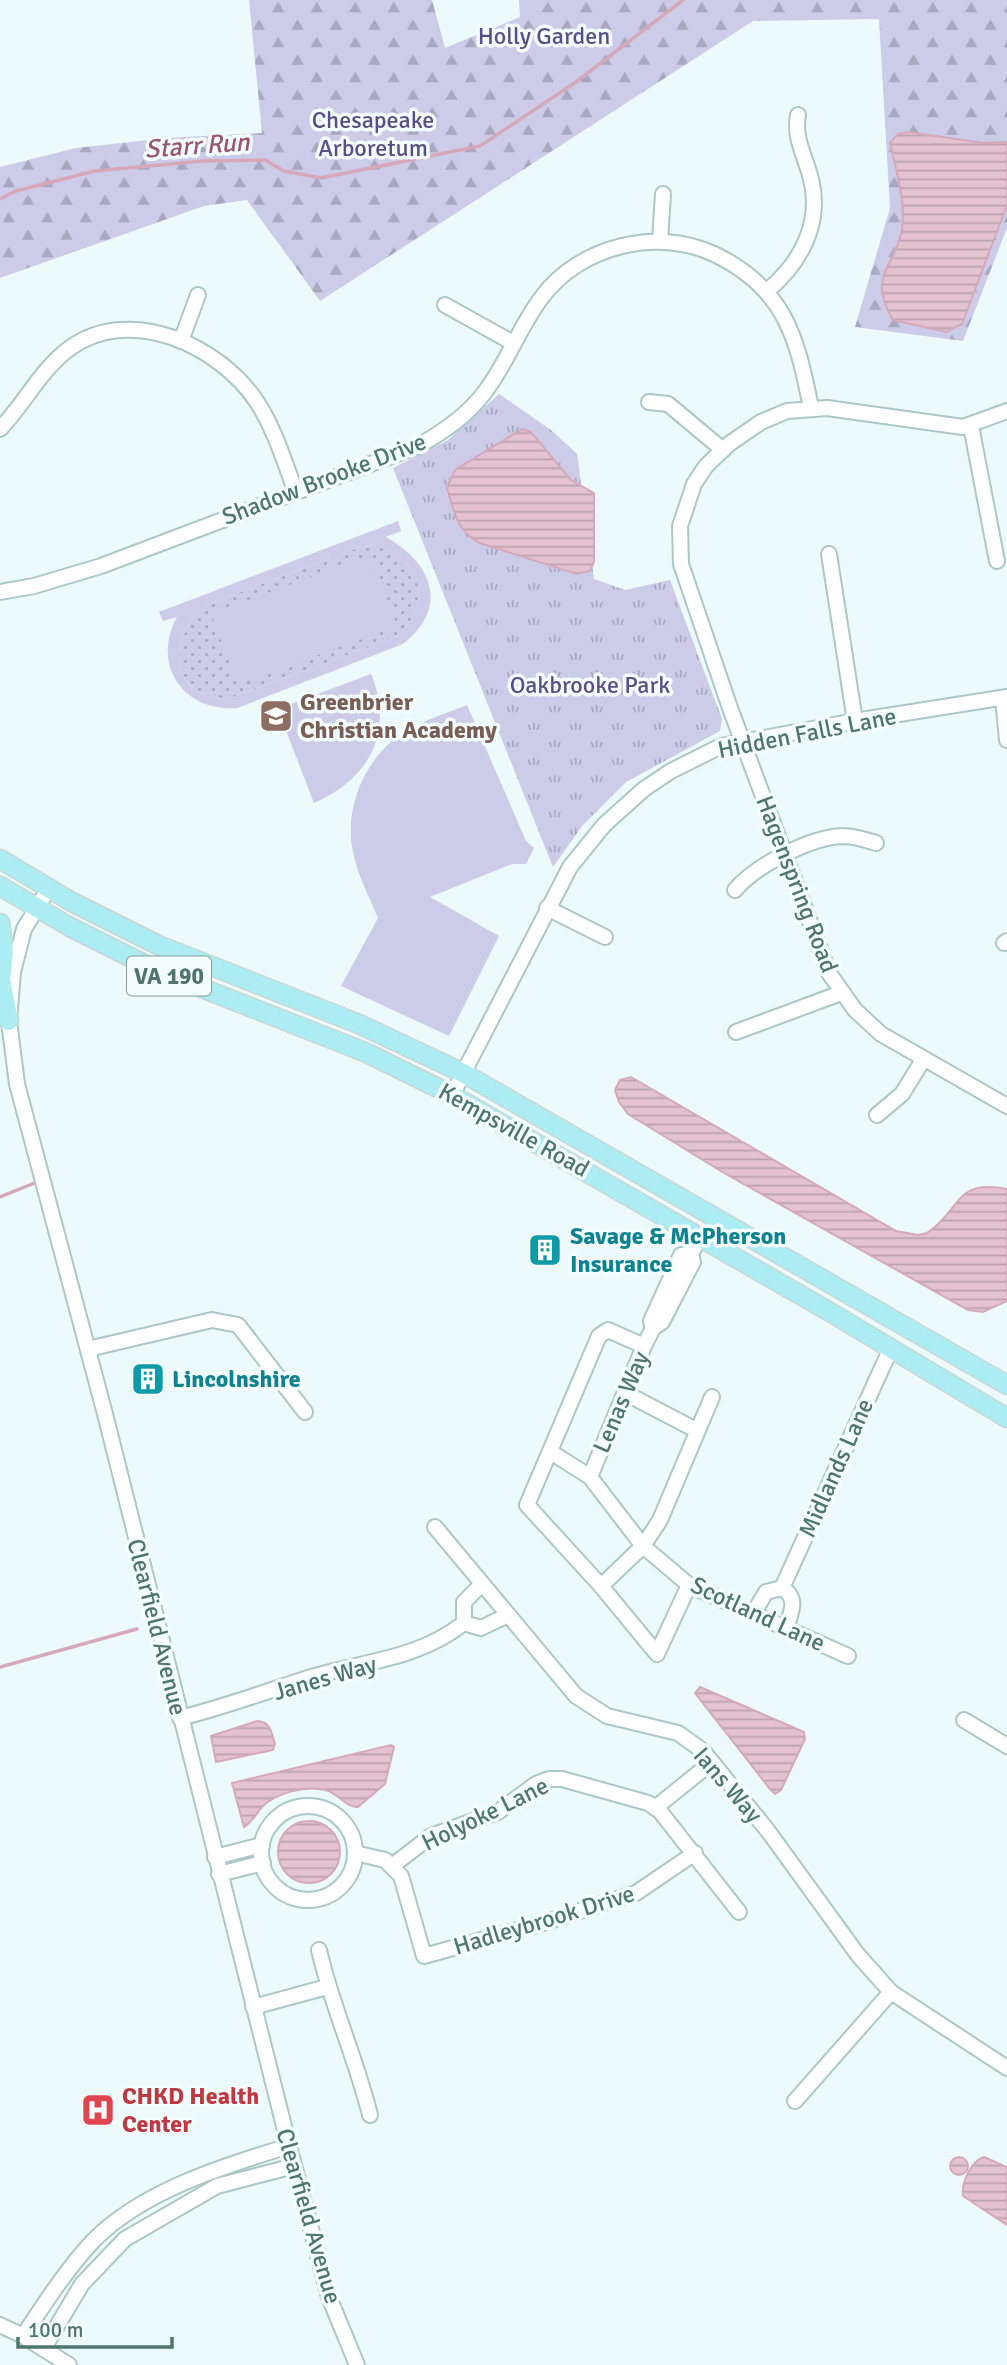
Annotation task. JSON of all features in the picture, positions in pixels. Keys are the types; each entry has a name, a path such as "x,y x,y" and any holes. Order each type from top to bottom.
{"main road":[{"name":"Kempsville Road","path":"0,859 49,888 175,953 359,1024 463,1073 1007,1385"},
{"name":"Kempsville Road","path":"0,886 156,970 358,1049 452,1095 701,1237 1007,1418"},
{"path":"0,923 5,951 1,979 9,1021"}],"street":[{"path":"767,291 798,260 808,240 813,219 810,175 796,136 798,115"},
{"path":"660,241 663,194"},
{"name":"Shadow Brooke Drive","path":"0,592 34,586 89,570 295,490 418,446 443,432 484,394 543,295 562,276 608,250 633,243 660,241 707,251 729,261 767,291 780,307 797,341 811,408"},
{"path":"181,341 198,295"},
{"path":"445,305 513,343"},
{"path":"0,429 60,356 80,342 111,331 128,330 181,341 214,358 255,399 271,428 295,490"},
{"path":"649,402 668,404 723,450"},
{"name":"Hagenspring Road","path":"971,426 811,408 787,411 761,422 723,450 694,484 685,504 679,545 681,564 744,741 830,973 841,993 871,1027 923,1060 1007,1106"},
{"path":"997,561 971,426 1007,411"},
{"path":"829,554 855,721"},
{"path":"1005,698 1007,740"},
{"name":"Hidden Falls Lane","path":"452,1095 547,908 589,841 622,806 671,771 721,746 855,721 1005,698"},
{"path":"735,890 755,872 786,855 832,838 853,837 876,843"},
{"name":"Clearfield Avenue","path":"49,888 36,907 18,950 9,1021 17,1084 88,1349 294,2166 329,2297 357,2365"},
{"path":"547,908 605,937"},
{"path":"736,1032 841,993"},
{"path":"877,1115 902,1094 923,1060"},
{"name":"Lenas Way","path":"590,1477 653,1328 651,1321 681,1255 691,1253 701,1237"},
{"path":"88,1349 212,1320 226,1321 238,1325 305,1412"},
{"path":"644,1346 615,1331 608,1330 599,1336 527,1504 601,1586 657,1654 689,1585"},
{"name":"Midlands Lane","path":"753,1614 766,1592 782,1588 891,1348"},
{"path":"625,1392 696,1430"},
{"path":"601,1586 643,1546 660,1520 712,1397"},
{"name":"Scotland Lane","path":"551,1452 590,1477 643,1546 689,1585 848,1656"},
{"name":"Ians Way","path":"435,1527 576,1696 607,1716 678,1733 703,1751 768,1831 858,1955 891,1992 1007,2067"},
{"path":"464,1623 464,1602 482,1584"},
{"path":"782,1588 790,1594 793,1604 786,1628"},
{"name":"Janes Way","path":"180,1718 244,1702 310,1678 404,1656 425,1648 464,1623 481,1628 508,1615"},
{"path":"964,1720 1007,1746"},
{"path":"712,1762 655,1808 695,1853 739,1912"},
{"name":"Holyoke Lane","path":"392,1866 431,1836 498,1812 536,1784 549,1779 562,1779 655,1808"},
{"path":"313,1806 328,1810 341,1819 350,1831 355,1853 349,1876 340,1888 327,1897 297,1899 282,1893 271,1882 263,1863 262,1845 271,1824 283,1813 297,1807 313,1806"},
{"path":"215,1857 262,1845"},
{"path":"355,1853 385,1860 392,1866"},
{"name":"Hadleybrook Drive","path":"392,1866 407,1888 424,1956 546,1922 636,1893 695,1853"},
{"path":"219,1874 263,1863"},
{"path":"319,1950 327,1987 357,2063 370,2115"},
{"path":"253,2007 327,1987"},
{"path":"795,2101 891,1992"},
{"path":"23,2336 67,2271 114,2223 204,2172 289,2147"},
{"path":"44,2348 82,2284 125,2239 217,2186 294,2166"},
{"path":"0,2325 44,2348 69,2365"}],"green space":[{"name":"Chesapeake Arboretum","path":"249,0 432,0 445,48 520,17 519,0 1007,0 1007,228 963,341 855,327 890,208 879,19 753,21 320,301 247,200 204,206 0,278 0,167 76,148 167,138 262,133"},
{"name":"Oakbrooke Park","path":"499,394 551,430 577,454 594,579 625,590 670,580 722,719 720,731 626,782 583,825 553,867 393,468 448,440"},
{"path":"398,521 401,531 386,537 415,559 429,586 427,615 418,630 403,644 237,708 218,707 201,702 187,694 177,682 170,668 168,652 170,635 177,617 163,621 159,612","holes":["373,545 390,551 412,571 418,583 419,596 416,610 396,637 228,699 209,696 194,689 185,678 180,664 184,634 206,605 357,548"]},
{"path":"373,545 390,551 403,560 418,583 416,610 396,637 228,699 209,696 194,689 185,678 180,664 184,634 206,605 357,548"},
{"path":"370,555 397,626 238,685 211,614"},
{"path":"371,674 378,695 380,715 378,734 372,751 363,767 349,781 314,803 280,715 283,707"},
{"path":"467,705 526,841 534,848 526,864 512,864 430,897 499,936 449,1036 341,986 378,918 357,869 353,852 352,817 361,783 380,753 393,740 414,726"}],"shaded area":[{"path":"909,132 983,143 1007,142 1007,205 962,324 946,332 893,320 882,291 885,272 899,242 903,218 900,186 890,143 898,134"},
{"path":"522,429 531,432 571,480 594,493 594,562 590,571 577,574 480,543 466,533 454,513 447,488 455,470"},
{"path":"631,1077 896,1231 918,1235 927,1233 939,1224 967,1192 990,1187 1007,1189 1007,1301 983,1312 968,1310 724,1173 628,1114 619,1102 615,1090 620,1080"},
{"path":"700,1687 804,1732 805,1739 781,1790 775,1794 770,1789 695,1693"},
{"path":"257,1721 270,1728 275,1744 273,1750 216,1762 211,1736"},
{"path":"391,1745 394,1747 385,1784 358,1807 349,1805 325,1790 300,1789 268,1802 244,1827 232,1783"},
{"path":"303,1821 315,1821 331,1830 338,1840 338,1864 331,1874 315,1883 303,1883 292,1878 283,1869 278,1858 278,1846 283,1835 292,1826"},
{"path":"959,2157 965,2160 968,2166 965,2172 959,2175 953,2172 950,2166 953,2160"},
{"path":"984,2157 1007,2167 1007,2225 963,2196 968,2173 979,2159"}],"waterway":[{"name":"Starr Run","path":"0,199 16,191 95,171 203,161 265,160 284,171 321,178 480,146 576,82 683,0"},
{"path":"0,1197 37,1182"},
{"path":"0,1667 137,1629"}],"place":[{"name":"Greenbrier Christian Academy","path":"276,716"},
{"name":"Savage & McPherson Insurance","path":"545,1250"},
{"name":"Lincolnshire","path":"148,1379"},
{"name":"CHKD Health Center","path":"98,2110"}],"park label":[{"name":"Holly Garden","path":"544,36"}]}
